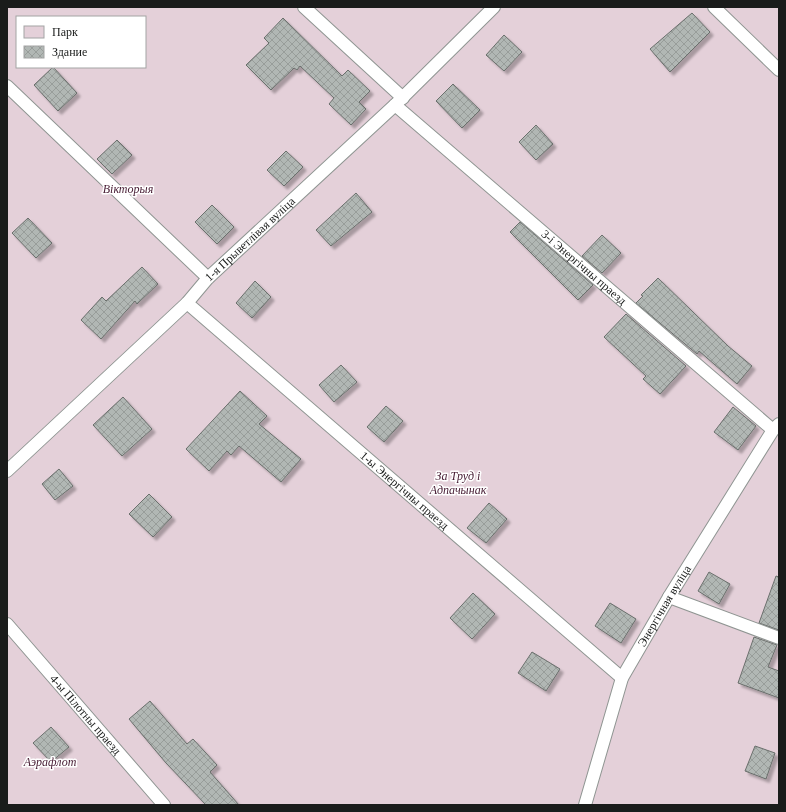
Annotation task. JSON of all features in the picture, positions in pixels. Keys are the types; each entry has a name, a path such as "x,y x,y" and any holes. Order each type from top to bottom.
{"lane":[{"name":"3-і Энергічны праезд","path":"304,7 399,101 776,427"},
{"name":"1-я Прыветлівая вуліца","path":"7,471 187,303 208,278 399,101 494,7"},
{"path":"714,7 779,70"},
{"path":"7,86 208,278"},
{"name":"1-ы Энергічны праезд","path":"187,303 622,678"},
{"name":"Энергічная вуліца","path":"585,805 622,678 669,597 776,427"},
{"path":"669,597 779,638"},
{"name":"4-ы Пілотны праезд","path":"7,624 164,805"}],"green space":[{"name":"За Труд і Адпачынак","path":"7,7 779,7 779,805 7,805"}],"building":[{"path":"692,13 710,32 670,72 650,49"},
{"path":"283,18 342,76 348,70 370,91 359,102 366,109 351,125 329,104 334,98 300,66 297,70 294,68 271,90 246,65 269,43 264,38"},
{"path":"504,35 522,52 504,71 486,55"},
{"path":"52,68 54,68 77,93 58,111 34,85"},
{"path":"453,84 480,110 462,128 436,101"},
{"path":"536,125 553,144 536,160 519,142"},
{"path":"117,140 132,155 112,174 97,159"},
{"path":"286,151 303,167 284,186 267,170"},
{"path":"356,193 372,212 331,246 316,230"},
{"path":"212,205 234,227 217,244 195,222"},
{"path":"28,218 52,243 36,258 12,233"},
{"path":"520,222 593,285 578,300 510,232"},
{"path":"602,235 621,253 602,273 582,256"},
{"path":"142,267 158,284 137,304 135,301 101,339 81,320 102,297 106,301"},
{"path":"658,278 728,346 752,366 737,384 699,351 697,354 636,303 643,296 641,295"},
{"path":"255,281 271,297 252,318 236,303"},
{"path":"626,314 686,366 660,394 643,379 646,376 604,337"},
{"path":"341,365 357,382 334,402 319,385"},
{"path":"240,391 267,416 259,424 301,459 281,482 239,446 231,455 227,451 209,471 186,449"},
{"path":"123,397 152,429 122,456 93,425"},
{"path":"386,406 403,421 384,442 367,427"},
{"path":"733,407 756,426 738,450 714,432"},
{"path":"59,469 73,486 55,500 42,484"},
{"path":"149,494 172,517 153,537 129,514"},
{"path":"489,503 507,519 486,543 467,528"},
{"path":"709,572 730,584 719,604 698,591"},
{"path":"776,576 779,577 779,630 759,623"},
{"path":"473,593 495,614 472,639 450,618"},
{"path":"610,603 636,619 621,643 595,626"},
{"path":"754,637 777,645 768,667 779,671 779,698 738,683"},
{"path":"532,652 560,669 546,691 518,673"},
{"path":"150,701 187,744 193,739 217,765 210,772 239,805 206,805 166,763 129,719"},
{"path":"51,727 69,747 51,762 33,743"},
{"path":"755,746 775,753 766,779 745,771"}],"park label":[{"name":"Вікторыя","path":"128,189"},
{"name":"Аэрафлот","path":"50,762"}]}
